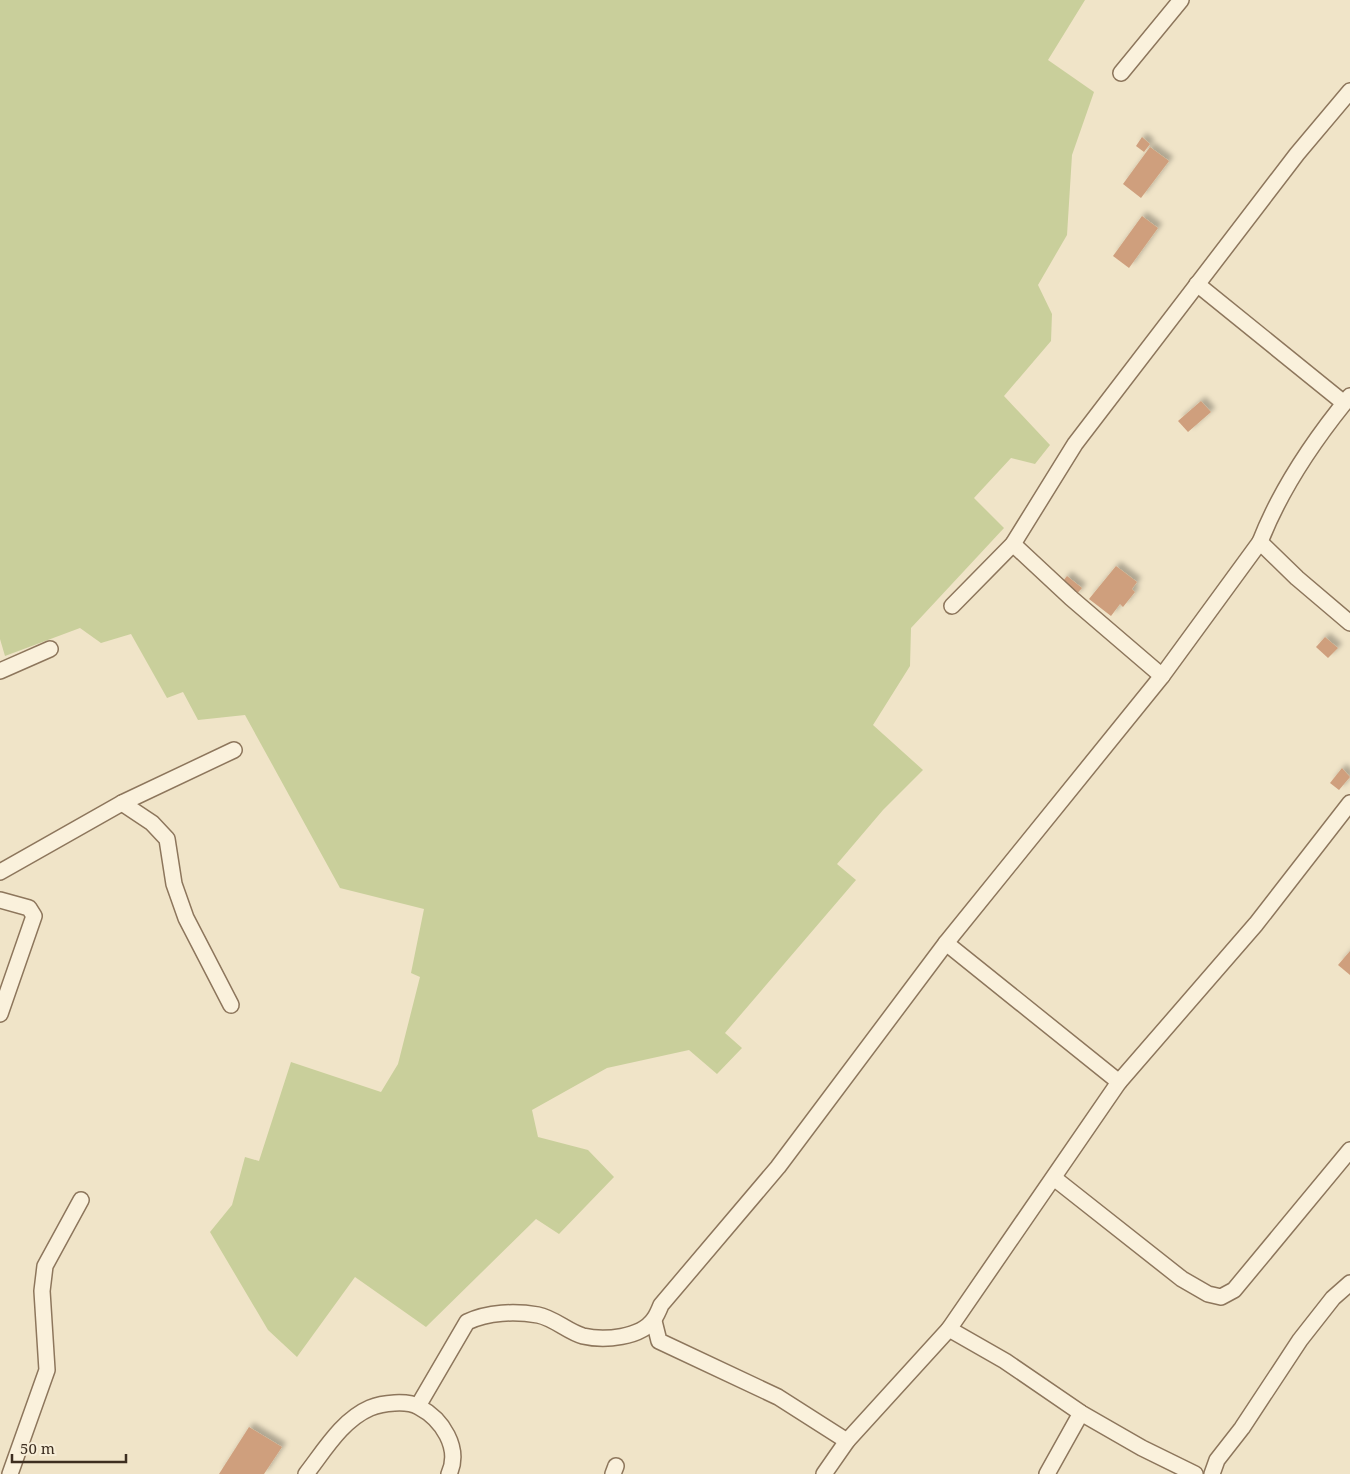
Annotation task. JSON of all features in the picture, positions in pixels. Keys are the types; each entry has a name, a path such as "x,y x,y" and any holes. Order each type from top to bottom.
{"street":[{"path":"1120,73 1181,0"},
{"path":"952,606 1013,544 1075,444 1297,154 1350,91"},
{"path":"636,1334 654,1320 661,1305 778,1167 946,943 1162,676 1260,542 1273,508 1293,473 1347,400 1197,284"},
{"path":"1260,542 1297,578 1350,623"},
{"path":"1013,544 1071,598 1162,676"},
{"path":"0,671 50,650"},
{"path":"0,872 122,803 234,750"},
{"path":"122,803 152,823 167,839 174,884 186,918 231,1005"},
{"path":"824,1474 847,1441 949,1329 1119,1082 1256,924 1350,803"},
{"path":"0,900 29,908 34,916 0,1014"},
{"path":"946,943 1119,1082"},
{"path":"1054,1178 1182,1279 1208,1294 1221,1297 1234,1290 1350,1150"},
{"path":"10,1474 47,1370 42,1291 45,1266 81,1200"},
{"path":"1212,1474 1217,1460 1242,1428 1300,1340 1333,1298 1350,1284"},
{"path":"418,1406 467,1322 480,1316 513,1313 540,1316 583,1336 606,1337 636,1334 659,1341 778,1397 847,1441"},
{"path":"654,1320 659,1341"},
{"path":"949,1329 1005,1361 1081,1412 1142,1448 1195,1474"},
{"path":"306,1474 325,1448 355,1417 381,1405 399,1404 418,1406 445,1428 452,1453 449,1474"},
{"path":"1047,1474 1081,1412"}],"green space":[{"path":"0,0 1085,0 1048,60 1094,92 1072,155 1067,235 1038,285 1052,314 1051,341 1004,396 1050,445 1035,464 1011,458 974,498 1004,528 911,628 910,666 873,725 923,770 883,810 837,864 856,880 725,1033 742,1048 717,1074 689,1050 607,1068 532,1110 538,1137 588,1150 614,1177 559,1234 536,1219 426,1327 355,1277 297,1357 268,1330 210,1232 232,1205 245,1157 259,1161 291,1062 381,1092 398,1064 420,977 411,973 424,909 340,888 245,715 198,720 183,692 167,698 131,634 101,643 80,628 5,656 0,639"}],"building":[{"path":"1142,137 1150,144 1144,152 1136,146"},
{"path":"1150,147 1169,161 1141,198 1123,184"},
{"path":"1142,216 1158,228 1129,268 1113,256"},
{"path":"1201,401 1211,412 1188,432 1178,421"},
{"path":"1116,566 1137,582 1132,589 1135,592 1123,607 1120,604 1111,616 1089,599"},
{"path":"1067,576 1082,588 1074,597 1060,585"},
{"path":"1325,637 1338,648 1328,658 1316,647"},
{"path":"1342,768 1350,777 1339,790 1330,783"},
{"path":"1350,951 1350,975 1338,965"},
{"path":"249,1427 282,1447 264,1474 219,1474"}]}
